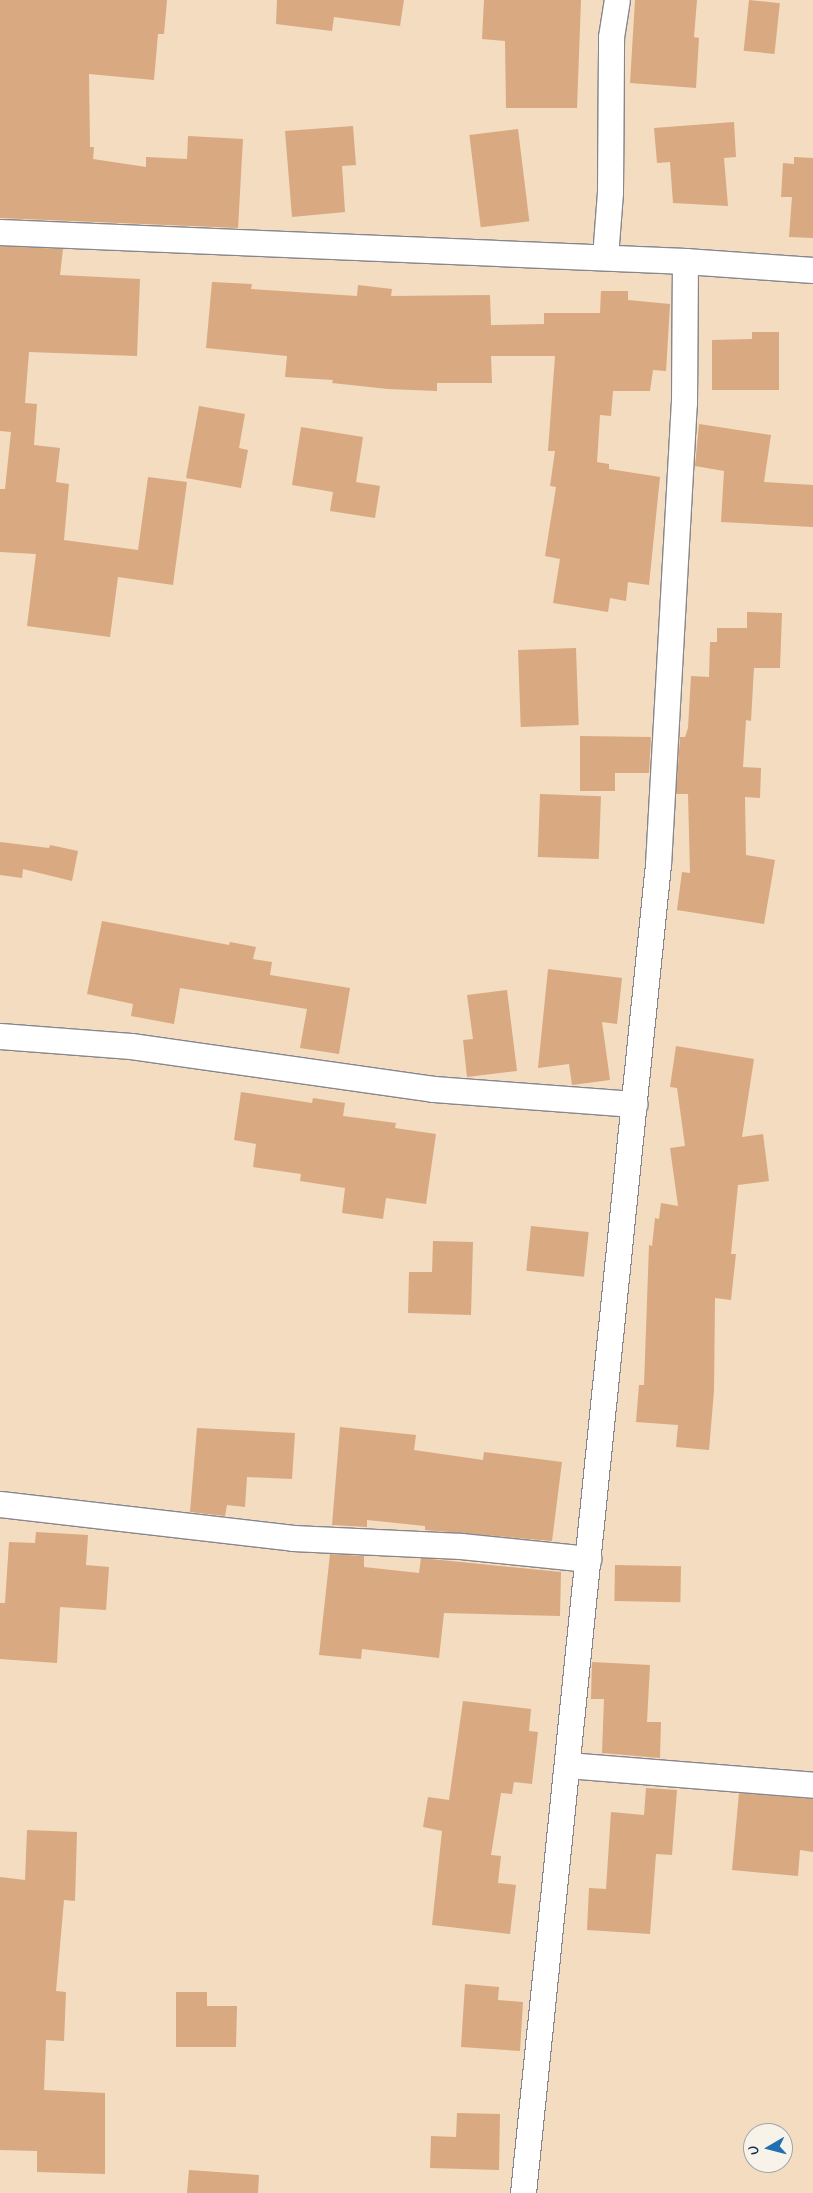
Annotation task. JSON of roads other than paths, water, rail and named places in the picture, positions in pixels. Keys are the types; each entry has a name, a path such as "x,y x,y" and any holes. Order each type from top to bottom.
{"street":[{"path":"605,257 610,192 611,37 617,0"},
{"path":"0,232 605,257 813,270"},
{"path":"523,2193 658,865 684,403 685,261"},
{"path":"0,1036 131,1046 433,1089 634,1104"},
{"path":"0,1504 293,1538 461,1546 588,1559"},
{"path":"567,1765 813,1785"}]}
